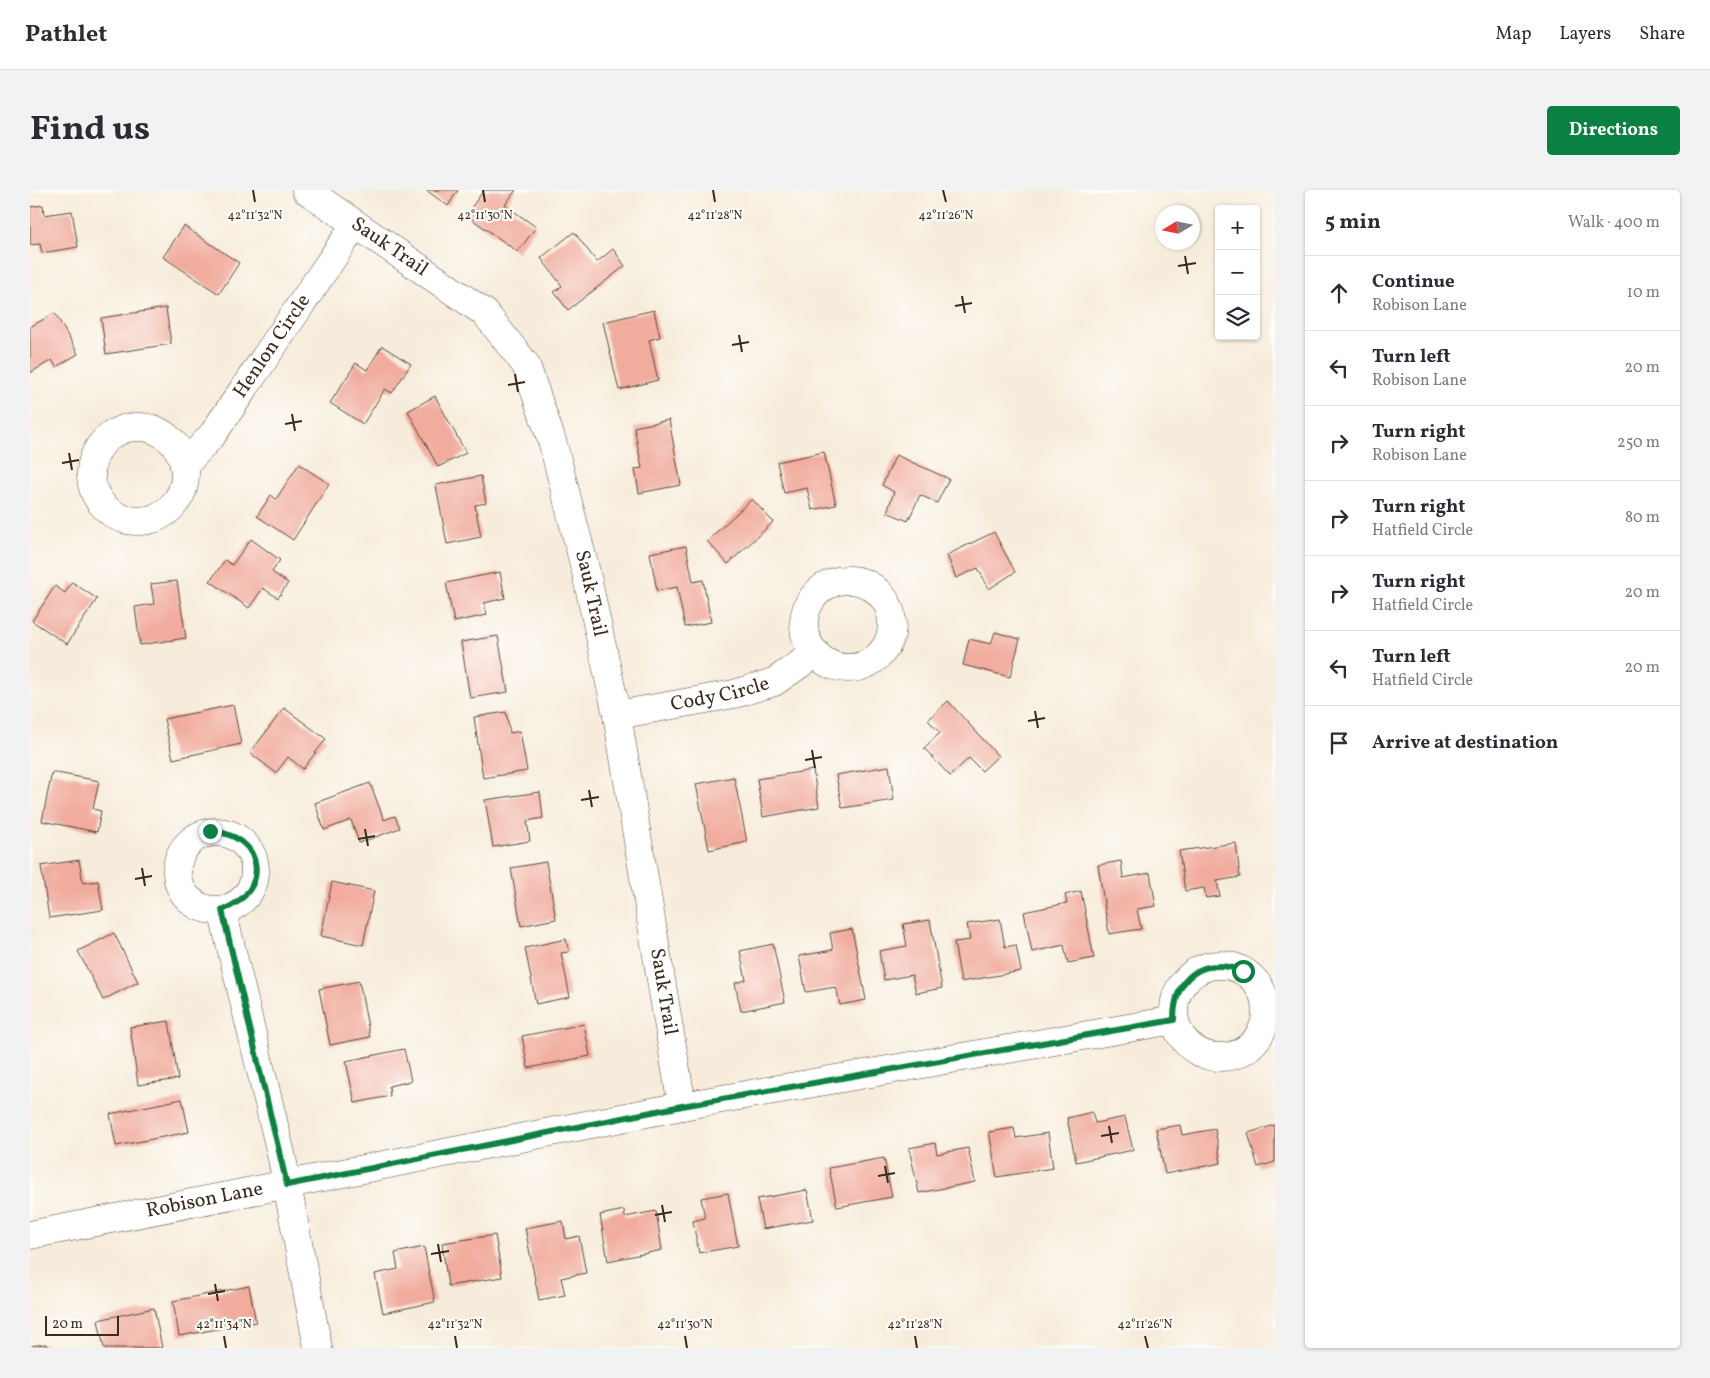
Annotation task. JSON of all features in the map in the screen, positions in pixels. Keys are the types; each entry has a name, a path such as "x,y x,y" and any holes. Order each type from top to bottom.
{"street":[{"name":"Sauk Trail","path":"306,190 485,313 526,365 553,444 585,568 617,715 682,1106"},
{"name":"Henlon Circle","path":"184,466 214,434 355,225"},
{"name":"Cody Circle","path":"617,715 734,694 774,682 816,653"},
{"path":"222,910 287,1185 318,1348"},
{"name":"Robison Lane","path":"30,1235 682,1106 1174,1020"}],"building":[{"path":"426,190 458,190 448,206"},
{"path":"484,190 516,190 505,205 536,227 518,252 466,215"},
{"path":"43,205 44,215 72,211 78,247 42,253 40,244 30,245 30,207"},
{"path":"184,226 239,263 219,294 163,257"},
{"path":"574,232 597,262 613,249 625,266 568,310 554,292 562,286 541,258"},
{"path":"166,308 171,344 106,354 101,318"},
{"path":"654,310 660,337 649,340 658,380 619,390 603,322"},
{"path":"55,313 78,354 56,367 52,360 30,373 30,327"},
{"path":"382,346 411,364 392,393 385,389 363,424 330,403 356,363 367,370"},
{"path":"435,396 466,453 438,467 408,411"},
{"path":"669,420 681,485 639,493 635,469 642,468 634,427"},
{"path":"824,452 836,505 812,510 807,488 784,493 777,462"},
{"path":"896,455 949,479 937,503 920,495 908,521 887,512 894,492 882,485"},
{"path":"299,464 329,484 293,540 257,516 271,495 276,499"},
{"path":"481,476 486,503 475,505 481,537 447,544 436,485"},
{"path":"752,499 773,522 728,564 707,541"},
{"path":"994,532 1015,572 989,589 978,568 956,578 947,555"},
{"path":"251,539 280,560 272,572 288,583 278,598 263,588 249,608 210,581 225,560 232,565"},
{"path":"686,546 693,582 703,580 711,622 685,627 677,587 657,591 650,553"},
{"path":"500,572 505,598 484,603 487,615 454,622 446,583"},
{"path":"177,581 186,638 140,645 135,607 154,604 151,584"},
{"path":"72,582 97,599 67,644 32,621 55,586 65,593"},
{"path":"995,632 1020,639 1010,677 963,665 969,639 991,644"},
{"path":"498,636 508,692 470,698 461,642"},
{"path":"948,701 998,756 982,771 969,758 950,776 924,748 940,733 928,720"},
{"path":"233,705 241,744 173,759 164,719"},
{"path":"284,708 326,739 303,769 288,757 276,773 250,753"},
{"path":"506,712 510,733 520,731 527,771 483,778 474,717"},
{"path":"889,766 894,800 842,808 836,775"},
{"path":"813,770 819,807 763,817 757,779"},
{"path":"52,772 99,781 93,809 101,811 97,832 42,821"},
{"path":"734,777 747,842 709,850 696,784"},
{"path":"370,783 384,820 395,816 400,828 359,843 351,820 324,830 315,803"},
{"path":"540,792 543,818 527,821 530,841 493,847 485,800"},
{"path":"1236,843 1240,877 1217,881 1220,896 1206,898 1204,888 1185,891 1179,851"},
{"path":"79,860 83,883 98,881 103,910 49,918 41,866"},
{"path":"1121,861 1123,878 1150,873 1156,906 1137,909 1141,929 1109,934 1098,865"},
{"path":"546,862 556,919 521,926 511,868"},
{"path":"332,882 374,891 363,945 321,936"},
{"path":"1081,891 1094,958 1068,963 1064,945 1032,952 1024,912 1067,903 1065,895"},
{"path":"1000,919 1005,947 1016,945 1021,971 961,982 954,942 970,940 967,924"},
{"path":"930,920 942,988 916,993 912,975 884,980 879,951 907,946 903,924"},
{"path":"852,929 866,1000 840,1005 836,987 806,992 799,956 833,950 830,933"},
{"path":"114,933 138,982 103,1000 78,951"},
{"path":"566,939 569,952 561,953 570,997 536,1004 525,948"},
{"path":"773,944 785,1002 741,1011 735,983 746,980 740,951"},
{"path":"359,981 370,1037 330,1045 319,989"},
{"path":"169,1021 178,1079 138,1085 130,1027"},
{"path":"584,1024 590,1056 528,1068 522,1036"},
{"path":"404,1049 411,1081 389,1086 390,1096 355,1103 346,1061"},
{"path":"182,1099 189,1132 116,1146 110,1114"},
{"path":"1092,1112 1095,1123 1125,1117 1133,1150 1076,1162 1067,1118"},
{"path":"1180,1125 1182,1135 1215,1129 1221,1163 1165,1174 1156,1129"},
{"path":"1275,1125 1275,1162 1258,1167 1248,1133"},
{"path":"1014,1128 1016,1138 1048,1133 1053,1168 997,1177 989,1132"},
{"path":"935,1143 937,1154 968,1148 975,1182 919,1193 909,1148"},
{"path":"884,1158 892,1197 837,1207 829,1168"},
{"path":"807,1190 813,1220 763,1229 757,1199"},
{"path":"728,1193 738,1246 699,1253 693,1221 705,1218 701,1198"},
{"path":"624,1210 625,1217 656,1211 662,1250 608,1261 600,1215"},
{"path":"563,1221 566,1239 579,1236 586,1273 561,1278 565,1295 539,1300 525,1228"},
{"path":"495,1235 502,1277 448,1286 442,1243"},
{"path":"424,1247 435,1302 383,1313 375,1274 398,1269 395,1253"},
{"path":"249,1286 256,1322 179,1336 173,1301"},
{"path":"154,1308 162,1348 104,1348 98,1320"},
{"path":"46,1344 47,1348 30,1348 30,1346"}],"route":[{"path":"210,831 225,832 239,838 250,850 255,864 254,880 248,894 236,905 222,910 287,1185 682,1106 1174,1020 1174,1005 1178,991 1186,979 1198,970 1212,965 1228,965 1243,971"}]}
